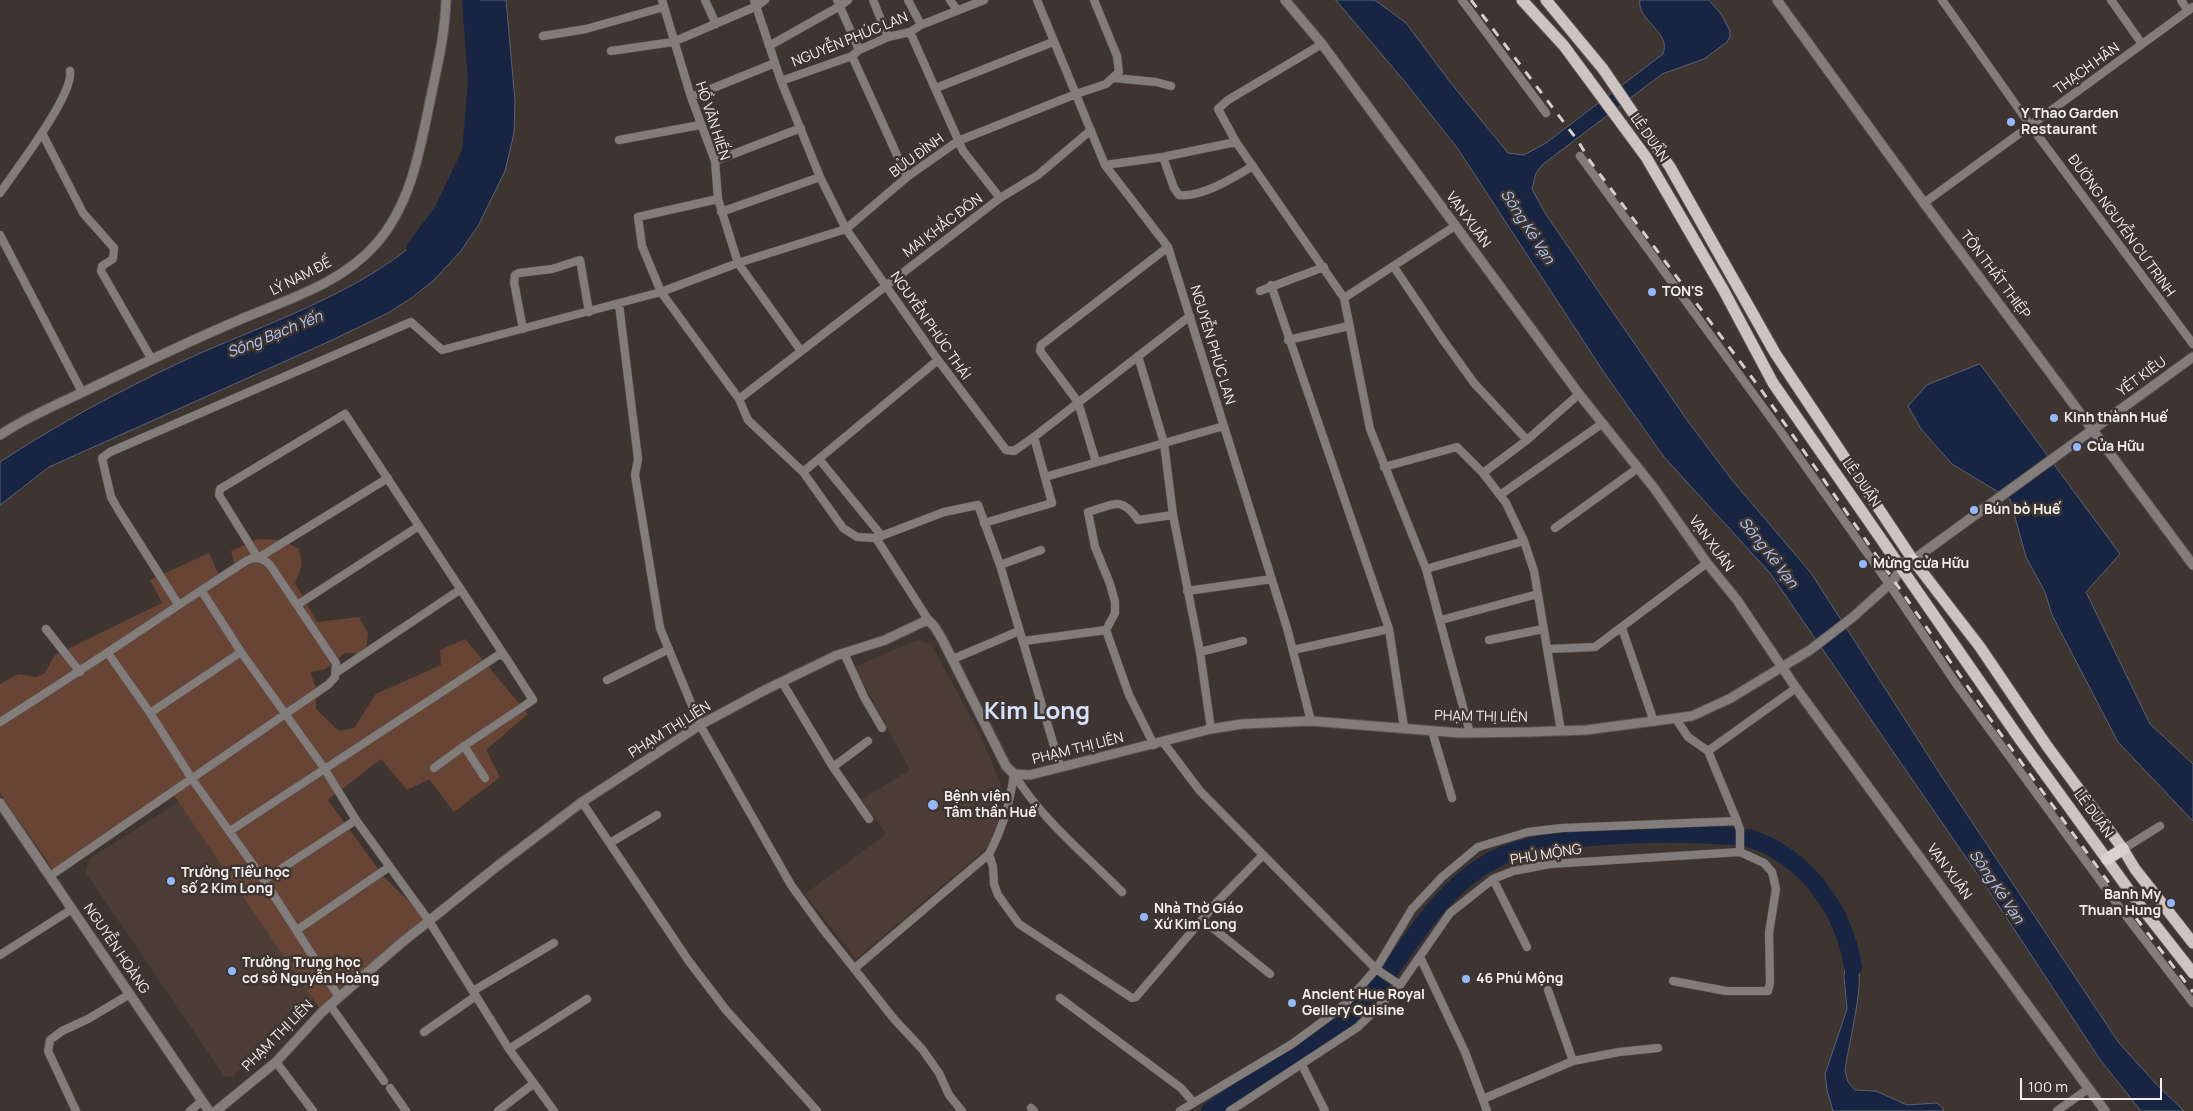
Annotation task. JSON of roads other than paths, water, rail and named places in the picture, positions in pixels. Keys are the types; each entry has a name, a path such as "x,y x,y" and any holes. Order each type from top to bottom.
{"highway":[{"path":"1902,568 1913,560"},
{"path":"2107,859 2123,849"}],"main road":[{"name":"LÊ DUẨN","path":"1522,0 1564,46 1587,80 1646,157 1684,219 1773,383 2019,738 2193,973"},
{"name":"LÊ DUẨN","path":"1546,0 1603,69 1670,167 1775,353 1913,560 1980,647 2047,746 2123,849 2135,869 2193,942"},
{"path":"1760,361 1775,353"}],"street":[{"name":"LÝ NAM ĐẾ","path":"0,434 50,407 151,358 303,294 340,274 358,261 377,243 392,221 417,166 445,30 446,0"},
{"path":"705,0 716,24"},
{"path":"611,52 673,42 765,0"},
{"name":"NGUYỄN PHÚC LAN","path":"769,46 838,3 848,0"},
{"path":"873,0 888,37"},
{"path":"908,0 921,25"},
{"path":"950,0 957,10"},
{"name":"NGUYỄN PHÚC LAN","path":"781,81 852,56 859,50 888,37 910,32 921,25 984,0"},
{"name":"NGUYỄN PHÚC LAN","path":"1037,0 1105,165 1168,247 1272,579 1311,721"},
{"path":"1094,0 1117,56 1119,72 1114,78"},
{"name":"VẠN XUÂN","path":"1285,0 1322,44 1579,394 1638,468 1707,563 1737,600 1796,688 1904,833 2105,1111"},
{"path":"1462,0 1546,113"},
{"name":"TÔN THẤT THIỆP","path":"1777,0 1924,203 2193,565"},
{"name":"ĐƯỜNG NGUYỄN CƯ TRINH","path":"1942,0 2030,125 2193,344"},
{"path":"2111,0 2142,44"},
{"path":"2181,0 2191,9"},
{"name":"NGUYỄN PHÚC THÁI","path":"756,3 781,81 820,177 846,230 938,360 1006,450 1014,450 1034,437 1190,316"},
{"path":"838,3 859,50"},
{"path":"544,36 586,29 663,4"},
{"name":"HỒ VĂN HIẾN","path":"663,4 690,97 715,161 718,199 738,263 801,350"},
{"name":"THẠCH HÃN","path":"1924,203 2191,9"},
{"path":"910,32 963,151 1000,198"},
{"path":"936,88 1053,42"},
{"path":"1322,44 1228,100 1218,109 1236,142 1344,298 1370,428 1426,569 1470,733"},
{"path":"852,56 907,177"},
{"path":"690,97 775,63"},
{"path":"0,193 42,133 70,83 70,71"},
{"path":"1114,78 1156,82 1171,86"},
{"name":"BỬU ĐÌNH","path":"178,604 115,504 102,458 131,441 411,322 442,350 661,292 738,263 846,230 907,177 958,141 1106,84 1114,78"},
{"path":"619,140 700,125"},
{"path":"715,161 801,128"},
{"name":"MAI KHẮC ĐÔN","path":"739,399 1000,198 1038,175 1091,130"},
{"path":"42,133 82,213 114,248 115,256 102,266 102,275 151,358"},
{"path":"1105,165 1163,157 1236,142"},
{"path":"1580,156 1889,584 1957,685 2120,908 2193,1004"},
{"path":"1163,157 1174,188 1179,195 1183,196 1193,194 1230,179 1253,166"},
{"path":"721,212 820,177"},
{"path":"718,199 638,217 642,246 661,292 739,399 748,420 758,432 803,472 843,528 857,537 879,536 944,512 978,506 1000,565 1019,631 1024,641 1060,766"},
{"path":"1344,298 1455,226"},
{"path":"0,235 82,392"},
{"path":"1096,462 1078,402 1040,350 1041,345 1168,247"},
{"path":"524,328 514,282 515,275 519,273 552,269 580,260 589,312"},
{"path":"1260,291 1271,285 1324,267"},
{"path":"1394,267 1474,382 1527,440"},
{"path":"1271,285 1288,340 1389,629 1404,727"},
{"path":"619,304 638,459 635,475 638,503 660,628 700,725 790,885 894,1019 922,1049 939,1073 949,1095 962,1111"},
{"path":"1288,340 1349,326"},
{"path":"1138,356 1164,443 1173,515 1200,652 1211,729"},
{"name":"YẾT KIÊU","path":"1913,560 2193,357"},
{"path":"803,472 938,360"},
{"path":"1484,472 1527,440 1579,394"},
{"path":"337,672 334,659 270,566 258,558 221,499 220,490 345,414 533,700 434,768"},
{"path":"1500,494 1603,423"},
{"path":"1045,477 1224,426"},
{"path":"984,523 1052,503 1034,437"},
{"path":"1384,467 1457,447 1484,472 1500,494 1524,541 1534,571 1561,731"},
{"path":"819,459 879,536 929,621 934,626 953,659 1006,766 1065,837 1122,892"},
{"path":"1555,528 1638,468"},
{"path":"0,722 80,672 178,604 246,560 258,558 388,478"},
{"path":"1154,745 1129,695 1106,630 1114,613 1114,602 1110,584 1094,547 1088,512 1120,503 1129,507 1138,520 1173,515"},
{"path":"297,605 420,526"},
{"path":"1426,569 1524,541"},
{"path":"1000,565 1041,550"},
{"path":"1548,649 1595,647 1707,563"},
{"name":"PHẠM THỊ LIÊN","path":"1014,774 1030,775 1211,729 1242,724 1311,721 1470,733 1586,730 1692,716 1712,708 1810,650 1853,617 1893,581 1902,568"},
{"path":"1187,591 1272,579"},
{"path":"50,876 333,681 337,672 461,589"},
{"path":"200,590 241,652 324,768 356,820 429,921 509,1049 554,1111"},
{"path":"1441,620 1538,594"},
{"name":"PHẠM THỊ LIÊN","path":"216,1111 276,1062 330,1005 429,921 582,802 700,725 782,682 844,653 885,640 909,628 929,621"},
{"path":"1622,628 1654,722"},
{"path":"46,629 80,672"},
{"path":"1293,650 1389,629"},
{"path":"1489,640 1543,629"},
{"path":"1024,641 1106,630"},
{"path":"953,659 1019,631"},
{"path":"1200,652 1243,641"},
{"path":"607,680 668,649"},
{"path":"150,713 241,652"},
{"path":"108,653 150,713 192,779 264,880 339,997"},
{"path":"844,653 864,697 882,728"},
{"path":"230,831 495,656 500,654 506,658"},
{"path":"782,682 833,766 869,819"},
{"path":"1708,751 1796,688"},
{"path":"1673,981 1726,991 1768,991 1770,982 1769,933 1776,889 1772,872 1764,863 1740,852 1740,830 1708,751 1688,737 1676,719"},
{"path":"1432,731 1452,798"},
{"path":"833,766 868,741"},
{"path":"1163,742 1200,791 1379,971 1396,983"},
{"path":"464,746 485,778"},
{"path":"855,968 989,854 1001,831 1010,799 1014,774"},
{"path":"582,802 688,960 726,1010 817,1111"},
{"name":"NGUYỄN HOÀNG","path":"0,803 209,1111"},
{"path":"610,843 657,815"},
{"path":"264,880 356,820"},
{"path":"1180,1111 1292,1044 1330,1016 1379,971 1412,909 1442,877 1484,844 1528,832 1562,828 1737,821"},
{"path":"2123,849 2160,826"},
{"name":"PHÚ MỘNG","path":"1230,1111 1358,1027 1420,957 1450,913 1493,879 1513,871 1550,864 1740,852"},
{"path":"989,854 993,867 994,884 998,895 1019,924 1132,998 1136,997 1263,854"},
{"path":"297,930 389,867"},
{"path":"1493,879 1527,947"},
{"path":"0,955 72,909"},
{"path":"1201,922 1214,929 1270,974"},
{"path":"424,1032 474,994 554,942"},
{"path":"1420,957 1465,1052 1487,1111"},
{"path":"1548,990 1573,1061"},
{"path":"76,1111 48,1051 50,1040 62,1031 88,1019 130,994"},
{"path":"509,1049 587,998"},
{"path":"1060,998 1181,1088 1193,1102"},
{"path":"330,1005 384,1081"},
{"path":"1482,1099 1573,1061 1620,1052 1658,1048"},
{"path":"276,1062 313,1111"},
{"path":"1302,1065 1325,1111"},
{"path":"498,1111 533,1084"},
{"path":"390,1088 406,1111"},
{"path":"2058,1111 2088,1089"},
{"path":"190,1111 202,1101"}],"water":[{"path":"472,0 506,0 515,101 514,133 505,171 478,226 460,252 433,281 388,313 328,342 49,467 0,505 0,462 66,421 135,385 216,346 296,313 337,293 376,271 410,247 439,218 459,186 467,164 472,141 475,118 476,70"},
{"name":"Sông Kẻ Vạn","path":"1336,0 1375,0 1406,23 1450,82 1508,153 1524,155 1546,143 1663,54 1663,39 1643,14 1640,0 1709,0 1721,14 1730,31 1727,42 1704,59 1662,74 1542,165 1536,173 1532,189 1545,213 1687,420 1732,480 1811,573 1942,777 2119,1043 2158,1086 2184,1111 2141,1111 2101,1061 1987,888 1770,573 1664,457 1603,371 1458,149 1406,83"},
{"path":"1980,364 2120,554 2086,592 2150,724 2193,764 2193,821 2118,742 2052,615 2045,592 2026,557 2010,499 1952,464 1921,429 1908,406 1927,385"},
{"path":"1848,943 1856,956 1859,966 1859,980 1856,1012 1845,1071 1848,1082 1855,1090 1876,1091 1907,1105 1937,1103 1943,1108 1943,1111 1833,1111 1825,1074 1847,1009 1844,977"}],"waterway":[{"name":"Sông Bạch Yến","path":"415,249 443,211 471,152 477,81 471,0"},
{"path":"1210,1111 1305,1050 1359,1007 1393,966 1436,908 1458,885 1493,860 1517,850 1545,843 1577,839 1643,834 1732,836"},
{"path":"1749,838 1769,846 1788,858 1804,871 1819,888 1831,905 1841,925 1853,967"}],"railway":[{"path":"1471,0 1578,141 1590,161 1762,391 2000,733 2106,879 2193,992"}],"place":[{"name":"Y Thao Garden Restaurant","path":"2011,122"},
{"name":"TON'S","path":"1652,292"},
{"name":"Kinh thành Huế","path":"2054,418"},
{"name":"Cửa Hữu","path":"2077,447"},
{"name":"Bún bò Huế","path":"1974,510"},
{"name":"Mừng cửa Hữu","path":"1863,564"},
{"name":"Bệnh viện Tâm thần Huế","path":"933,805"},
{"name":"Trường Tiểu học số 2 Kim Long","path":"171,881"},
{"name":"Banh My Thuan Hung","path":"2171,903"},
{"name":"Nhà Thờ Giáo Xứ Kim Long","path":"1144,917"},
{"name":"Trường Trung học cơ sở Nguyễn Hoàng","path":"232,971"},
{"name":"46 Phú Mộng","path":"1466,979"},
{"name":"Ancient Hue Royal Gellery Cuisine","path":"1292,1003"}],"district":[{"name":"Kim Long","path":"1037,712"}]}
